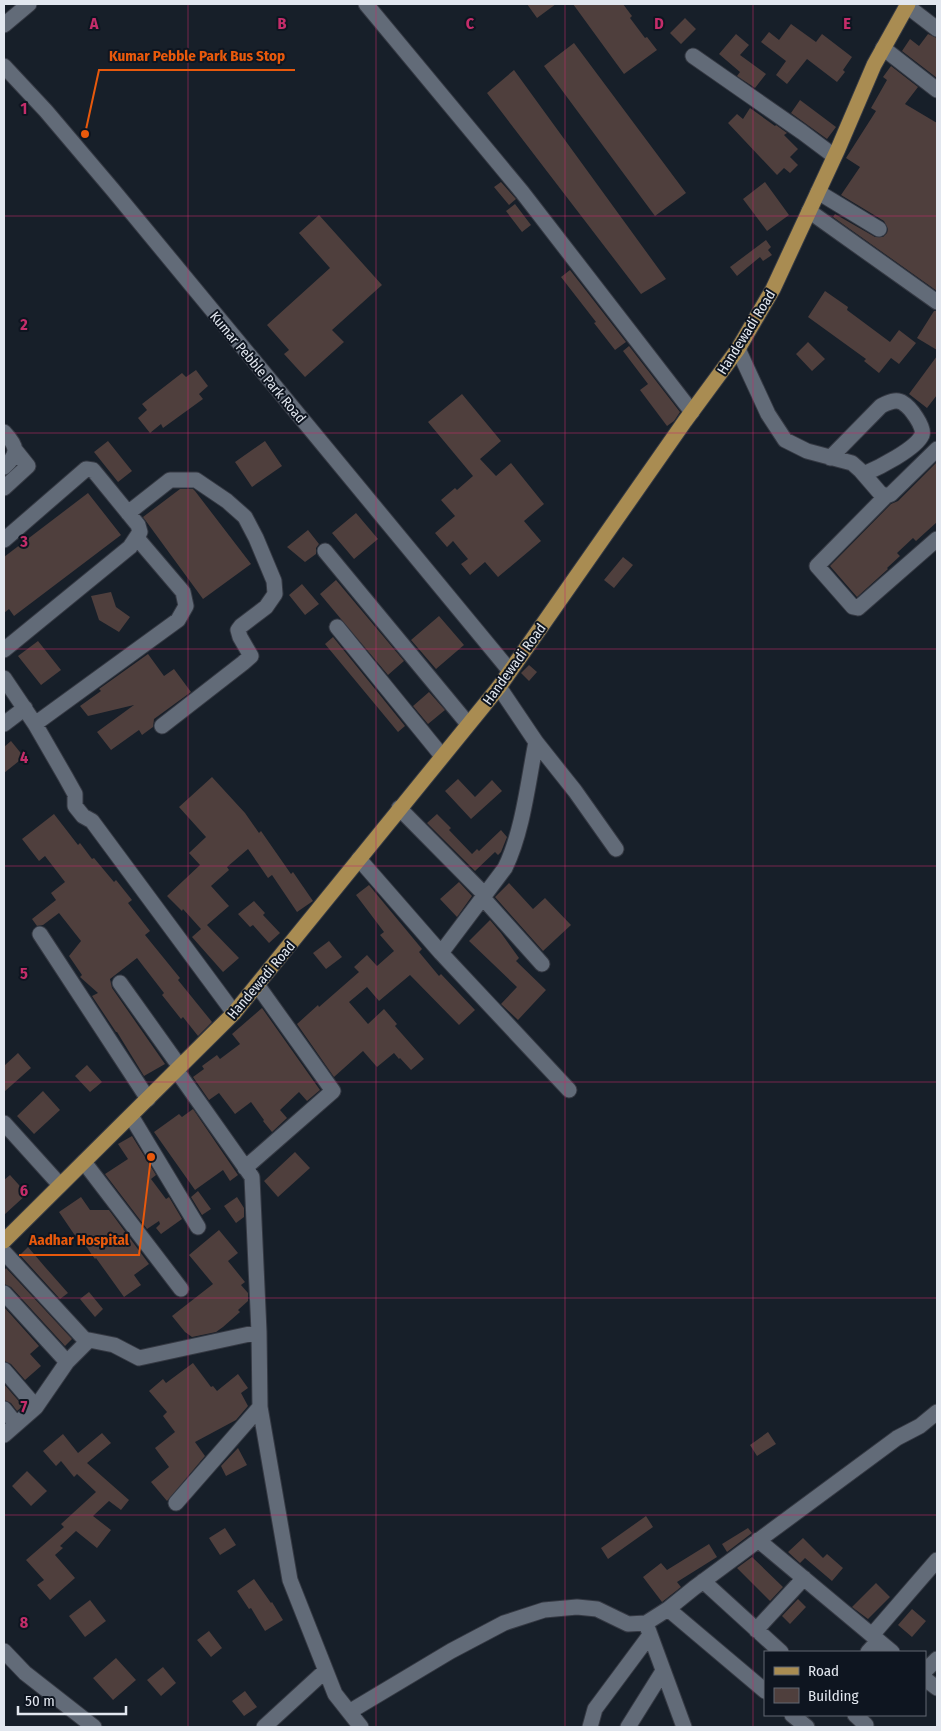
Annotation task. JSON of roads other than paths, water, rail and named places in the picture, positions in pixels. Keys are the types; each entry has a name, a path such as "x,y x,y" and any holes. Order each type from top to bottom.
{"main road":[{"name":"Handewadi Road","path":"4,1241 234,1013 258,986 399,808 499,687 738,349 773,289 874,65 908,5"}],"street":[{"path":"4,24 29,4"},
{"path":"366,4 522,192 692,412"},
{"path":"908,5 937,29"},
{"path":"883,48 937,90"},
{"path":"693,56 834,156"},
{"name":"Kumar Pebble Park Road","path":"4,66 46,111 113,190 510,671"},
{"path":"818,192 879,229"},
{"path":"809,211 937,302"},
{"path":"738,349 768,414 785,440 806,451 852,463 886,496"},
{"path":"830,458 880,406 888,402 897,401 903,403 921,424 922,436 916,443 884,465 864,474"},
{"path":"4,432 14,443 16,451 28,466 4,488"},
{"path":"937,450 891,494 886,496 816,566 854,607 858,608 937,539"},
{"path":"4,467 12,459 16,451"},
{"path":"4,540 86,469 93,470 138,525 140,532 130,547 4,650"},
{"path":"128,512 170,480 196,480 227,501 245,517 274,581 275,594 266,607 238,630 250,656 162,726"},
{"path":"35,724 178,620 186,606 183,592 137,538"},
{"path":"325,551 468,724"},
{"path":"338,627 442,756"},
{"path":"4,678 35,724 75,794 76,806 83,816 92,821 234,1013"},
{"path":"499,687 536,742 575,791 616,849"},
{"path":"4,724 25,708"},
{"path":"441,953 505,868 511,856 536,742"},
{"path":"399,808 484,896 542,964"},
{"path":"359,859 441,953 569,1090"},
{"path":"40,934 148,1099"},
{"path":"120,983 252,1177 259,1332 260,1407 290,1580 335,1694 361,1727"},
{"path":"245,1168 332,1092 258,986"},
{"path":"131,1116 198,1227"},
{"path":"4,1123 60,1185"},
{"path":"84,1162 182,1289"},
{"path":"4,1252 87,1342"},
{"path":"4,1293 67,1362"},
{"path":"4,1435 36,1407 67,1362 89,1340 114,1345 139,1358 259,1332"},
{"path":"4,1370 36,1407"},
{"path":"176,1503 260,1407"},
{"path":"4,1409 16,1424"},
{"path":"590,1727 595,1709 648,1629 668,1609 897,1438 920,1426 937,1412"},
{"path":"758,1540 891,1651"},
{"path":"868,1651 875,1638 901,1600 937,1560"},
{"path":"756,1630 804,1578"},
{"path":"703,1581 780,1651"},
{"path":"349,1712 451,1651 504,1623 544,1610 577,1607 597,1609 628,1624 648,1629"},
{"path":"668,1609 764,1690"},
{"path":"648,1629 684,1727"},
{"path":"4,1652 25,1673 94,1727"},
{"path":"926,1670 937,1659"},
{"path":"264,1727 325,1671"},
{"path":"628,1727 663,1671"},
{"path":"926,1680 937,1688"},
{"path":"793,1716 807,1727"},
{"path":"856,1716 866,1724 864,1727"}],"place":[{"name":"Kumar Pebble Park Bus Stop","path":"85,134"},
{"name":"Aadhar Hospital","path":"151,1157"}]}
